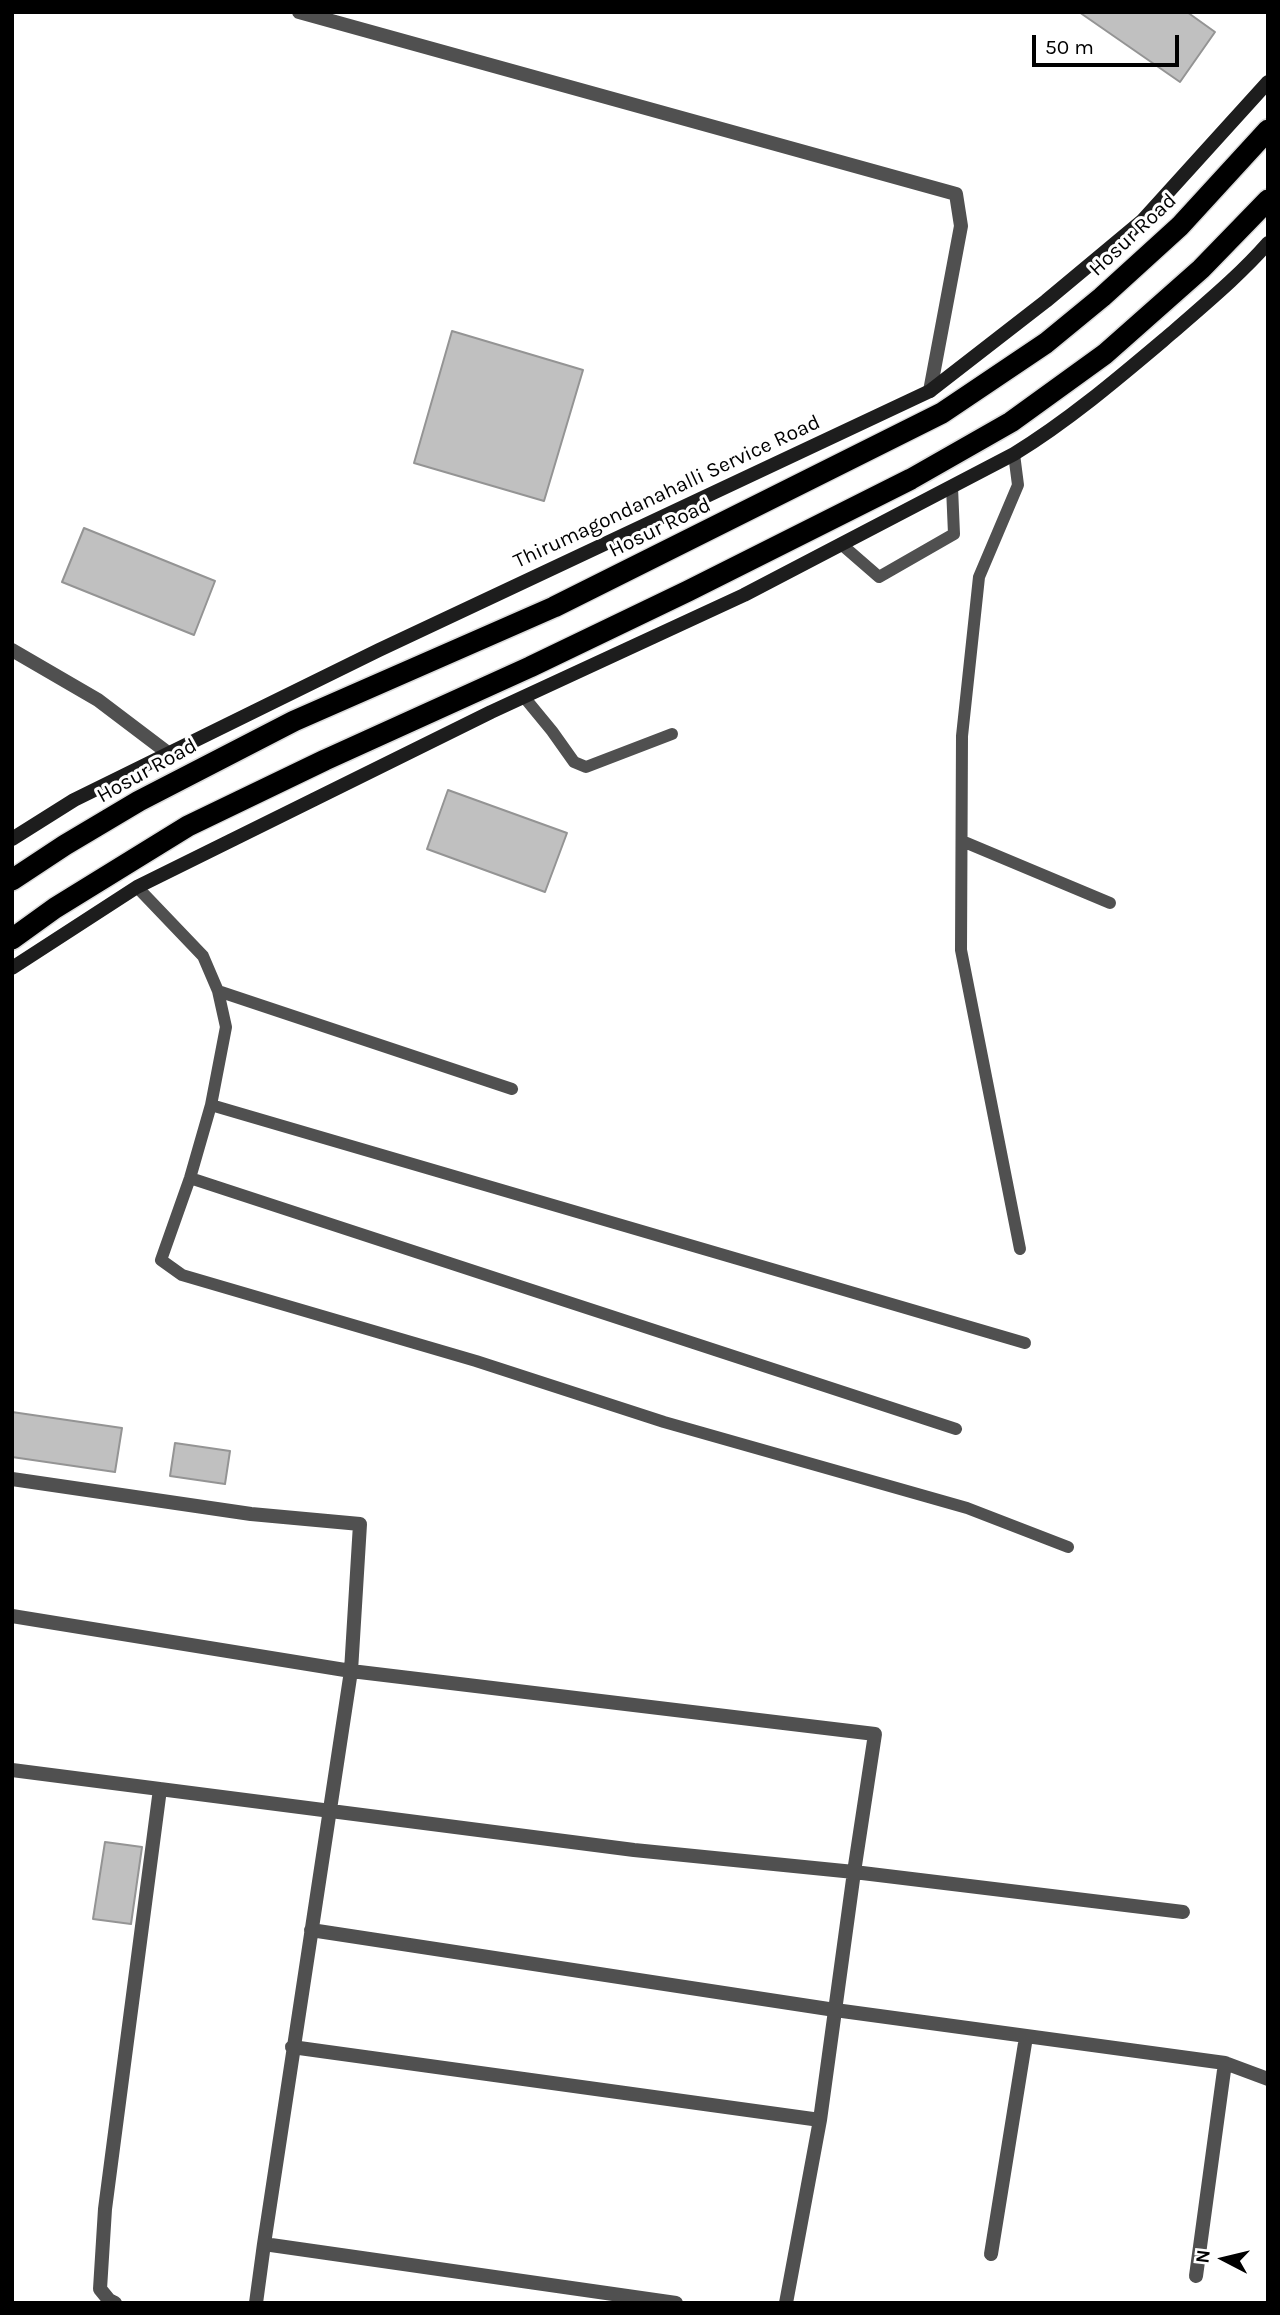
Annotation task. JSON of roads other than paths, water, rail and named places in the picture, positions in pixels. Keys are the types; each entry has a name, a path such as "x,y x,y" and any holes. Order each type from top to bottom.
{"highway":[{"name":"Hosur Road","path":"12,880 139,802 294,721 554,607 942,412 1046,343 1102,297 1180,226 1268,130"},
{"path":"12,939 65,902 188,827 337,754 530,667 688,591 911,479 1011,422 1105,354 1201,269 1268,200"}],"street":[{"path":"299,12 956,194 961,226 930,391"},
{"name":"Thirumagondanahalli Service Road","path":"12,839 74,800 379,650 930,391 1046,302 1142,221 1268,82"},
{"path":"12,968 137,887 524,697 744,595 1014,454 1037,440 1119,377 1247,268 1268,243"},
{"path":"12,650 98,700 168,753"},
{"path":"12,1479 251,1514 360,1524 351,1671 292,2048 256,2303"},
{"path":"12,1616 351,1671 874,1734 820,2120 786,2303"},
{"path":"12,1770 634,1850 854,1872 1183,1912"},
{"path":"115,2303 109,2300 100,2288 105,2209 160,1789"},
{"path":"311,1930 835,2010 1225,2063 1268,2080"},
{"path":"991,2254 1026,2037"},
{"path":"292,2048 820,2120"},
{"path":"1196,2276 1225,2063"},
{"path":"264,2244 677,2303"}],"lane":[{"path":"1014,454 1018,485 979,577 962,736 961,950 1020,1249"},
{"path":"841,544 879,577 954,534 952,486"},
{"path":"524,697 574,762 586,767 672,734"},
{"path":"962,841 1110,902"},
{"path":"137,887 203,956 218,991 226,1027 211,1105 190,1178 161,1260 182,1275 476,1361 664,1422 967,1508 1068,1547"},
{"path":"218,991 512,1089"},
{"path":"211,1105 1025,1343"},
{"path":"190,1178 957,1429"}]}
